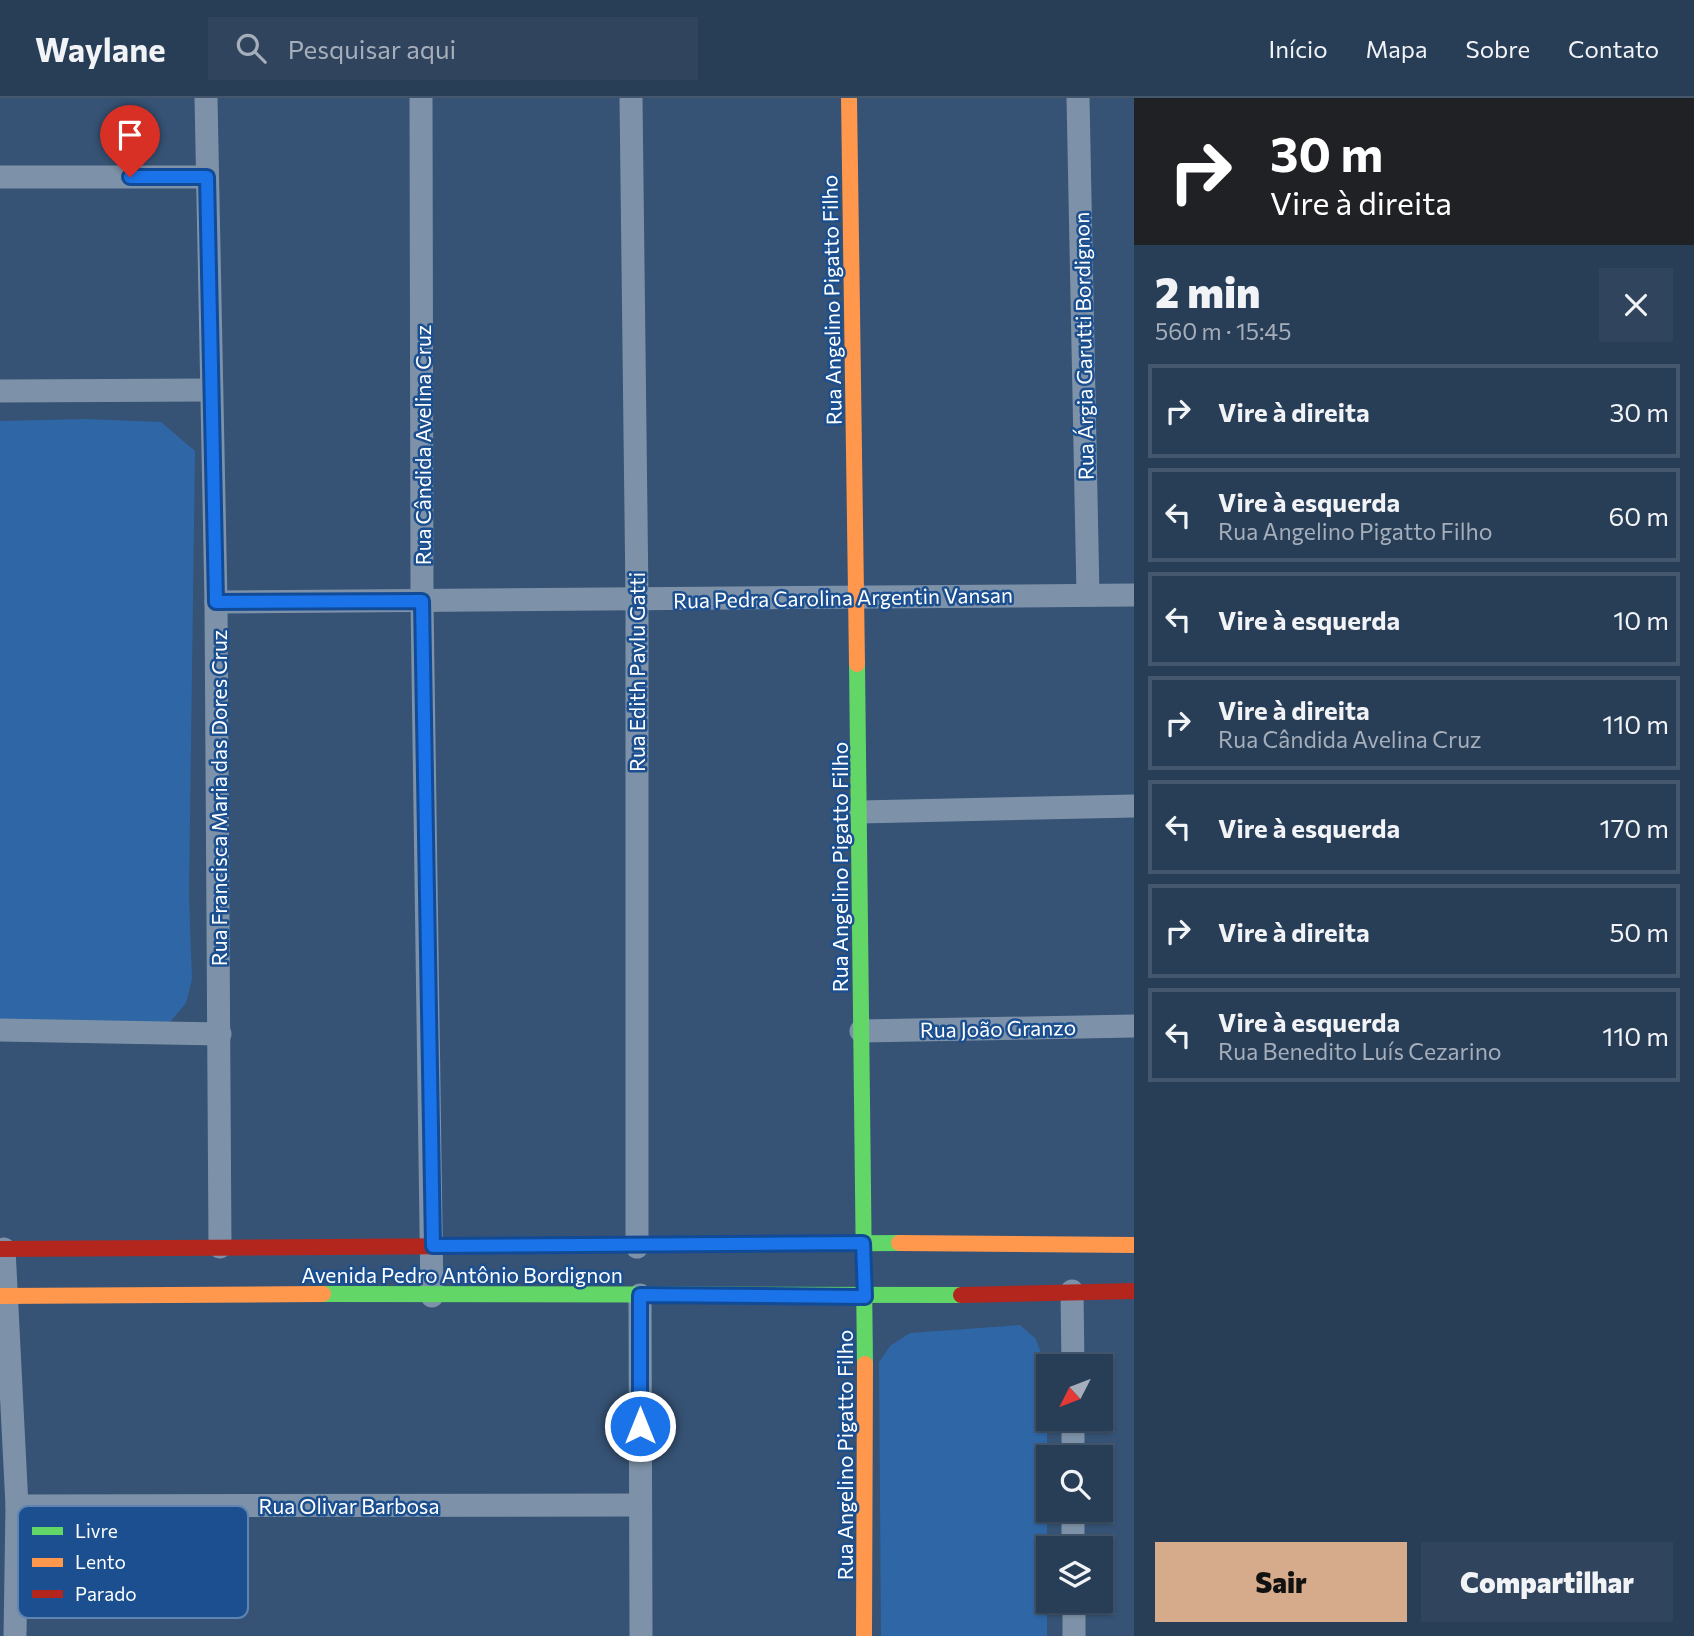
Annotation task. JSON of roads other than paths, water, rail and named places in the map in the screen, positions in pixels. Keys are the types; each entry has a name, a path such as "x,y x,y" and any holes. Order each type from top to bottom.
{"street":[{"name":"Rua Francisca Maria das Dores Cruz","path":"206,98 216,602 220,1247"},
{"name":"Rua Cândida Avelina Cruz","path":"421,98 422,601 432,1296"},
{"name":"Rua Edith Pavlu Gatti","path":"631,98 636,599 637,1247"},
{"name":"Rua Angelino Pigatto Filho","path":"849,98 865,1297 864,1636"},
{"name":"Rua Árgia Garutti Bordignon","path":"1078,98 1088,595"},
{"path":"0,177 207,177"},
{"path":"0,391 210,390"},
{"name":"Rua Pedra Carolina Argentin Vansan","path":"216,602 1134,595"},
{"path":"860,812 1134,806"},
{"name":"Rua João Granzo","path":"861,1031 1134,1026"},
{"path":"0,1030 220,1034"},
{"name":"Avenida Pedro Antônio Bordignon","path":"2,1249 637,1247 863,1243 1134,1245"},
{"path":"2,1249 17,1506 15,1636"},
{"path":"1072,1291 1073,1354"},
{"name":"Avenida Pedro Antônio Bordignon","path":"3,1296 221,1293 865,1297 1134,1291"},
{"path":"640,1295 641,1636"},
{"name":"Rua Olivar Barbosa","path":"17,1506 640,1505"},
{"path":"1073,1613 1074,1636"}]}
